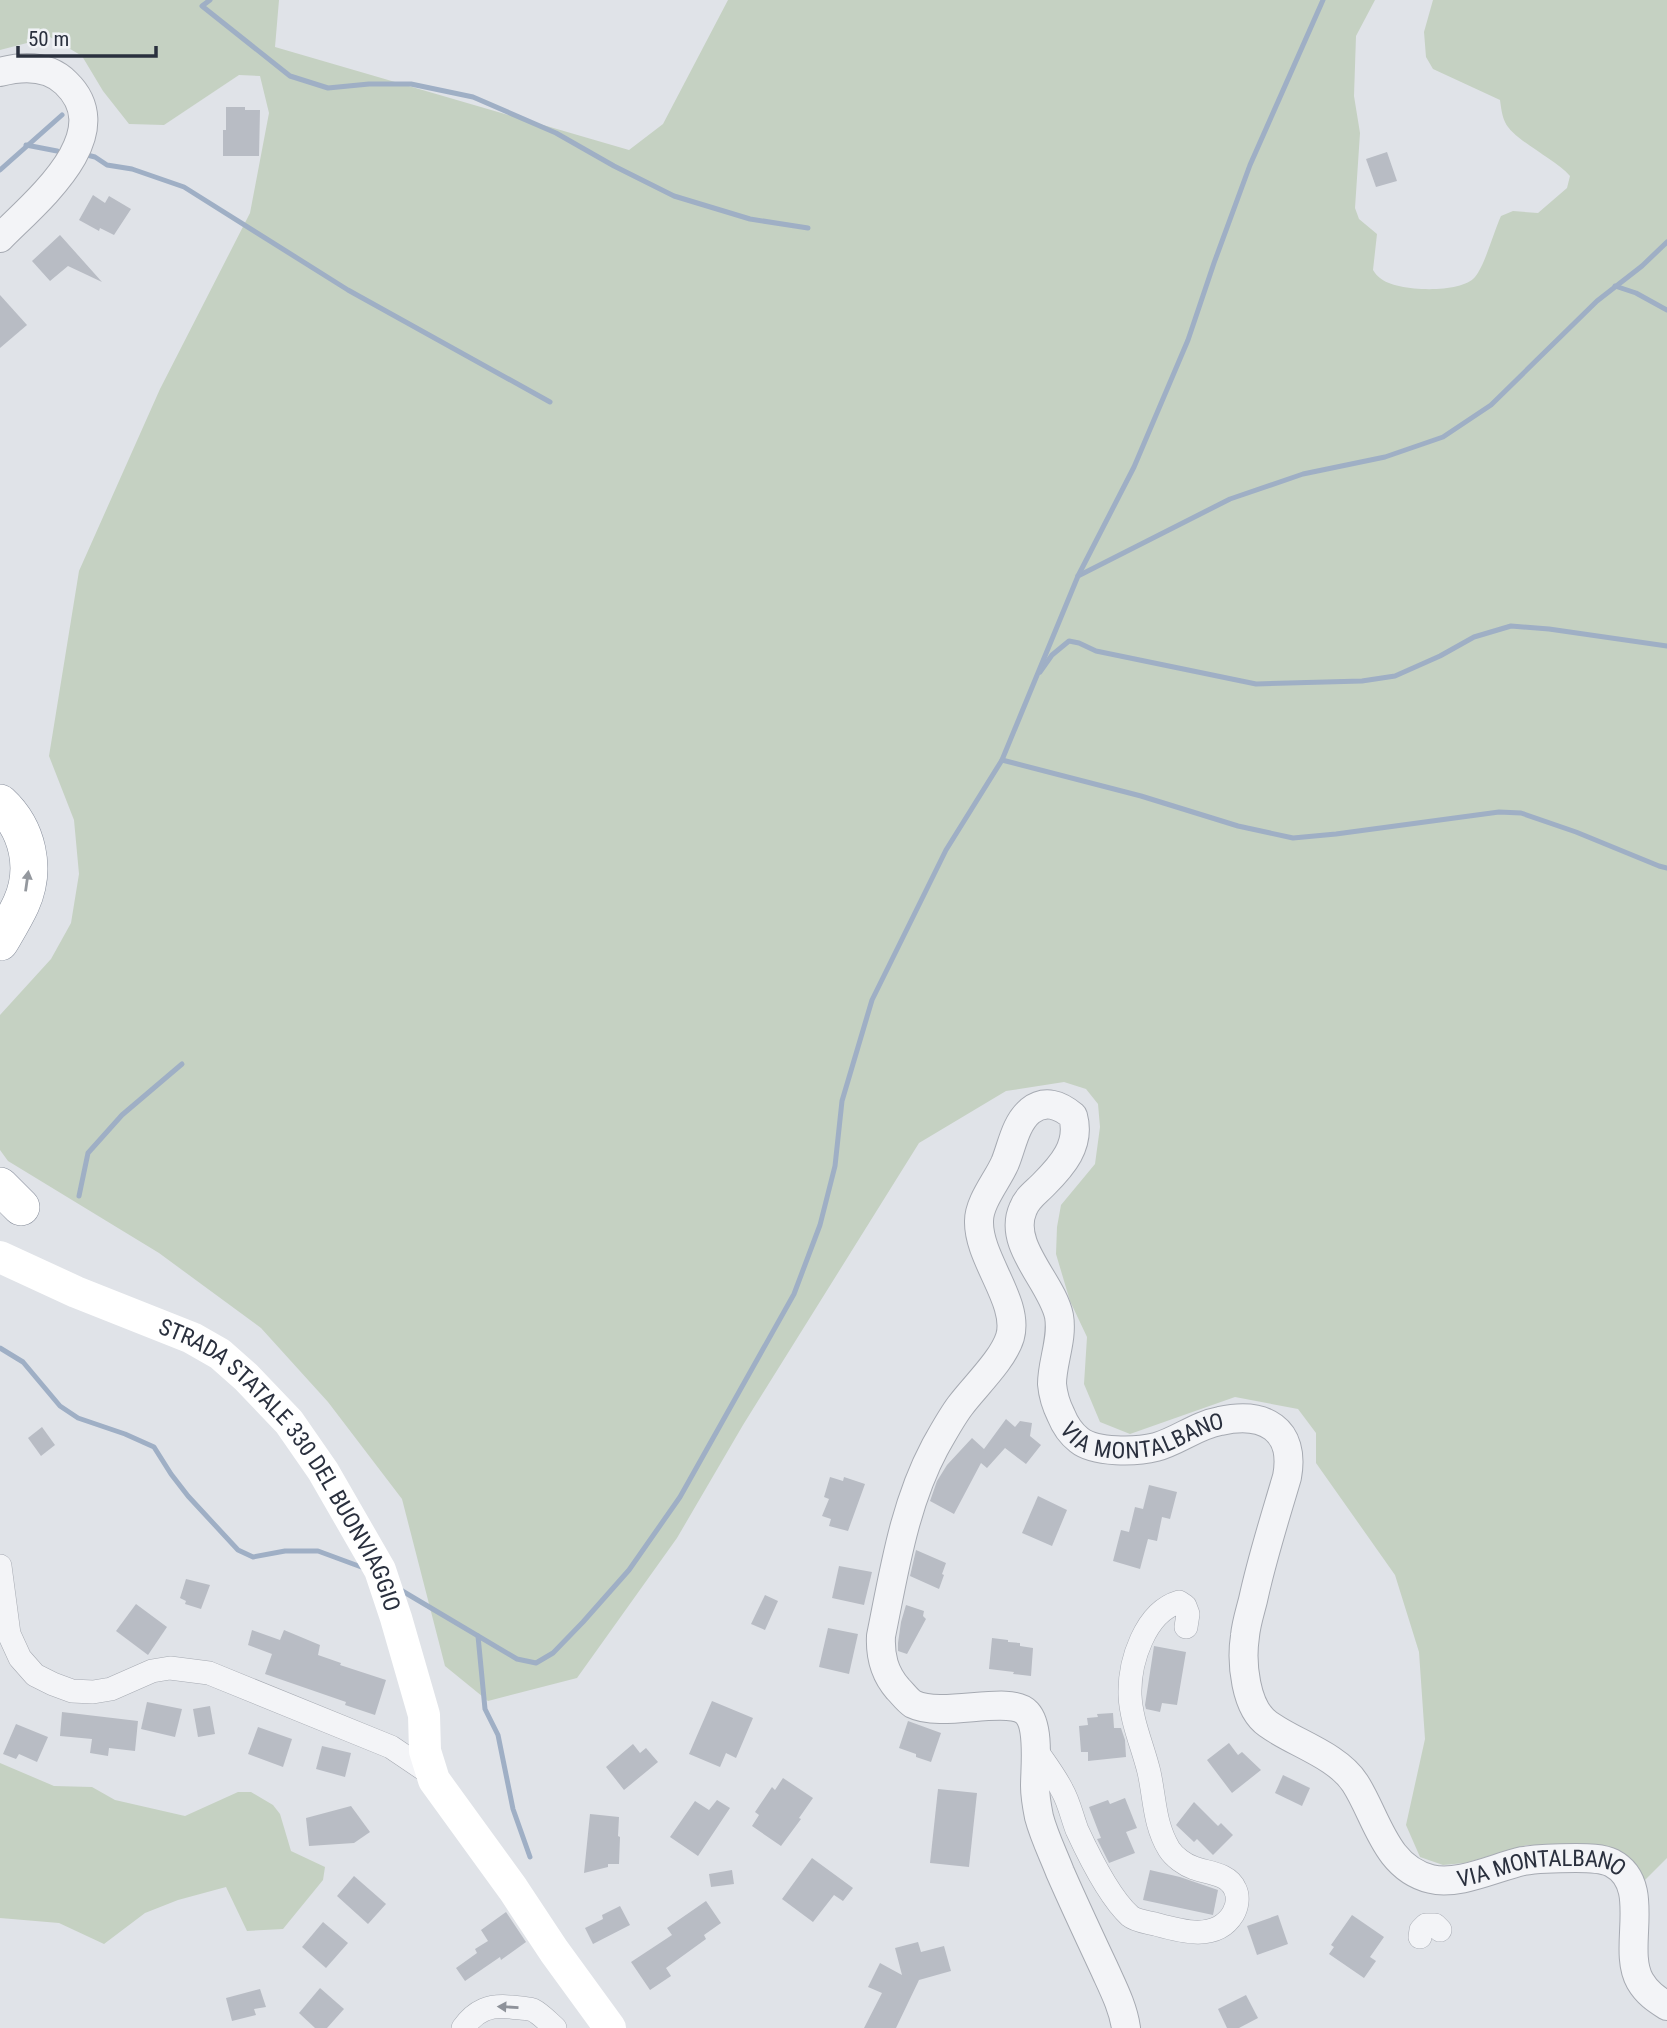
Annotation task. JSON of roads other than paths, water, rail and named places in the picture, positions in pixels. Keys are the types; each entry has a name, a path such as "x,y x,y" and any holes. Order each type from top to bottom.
{"highway":[{"path":"0,803 16,820 22,833 27,847 29,868 21,904 0,942"}],"main road":[{"name":"STRADA STATALE 330 DEL BUONVIAGGIO","path":"0,1257 76,1292 192,1338 220,1354 289,1422 323,1471 380,1570 424,1715 425,1751 434,1780 610,2028"}],"street":[{"path":"0,72 15,68 46,69 64,80 74,91 83,119 82,137 71,161 0,238"},
{"name":"VIA MONTALBANO","path":"1126,2028 1118,2001 1058,1866 1040,1818 1035,1789 1036,1750 1030,1717 1017,1706 932,1709 910,1702 887,1675 880,1649 907,1516 922,1475 958,1408 1004,1351 1010,1336 1011,1314 980,1234 980,1213 999,1178 1023,1120 1038,1107 1051,1104 1073,1116 1075,1138 1060,1167 1029,1197 1019,1224 1021,1238 1059,1316 1052,1382 1054,1397 1067,1429 1082,1443 1092,1447 1139,1450 1176,1440 1219,1421 1253,1419 1276,1427 1287,1447 1290,1463 1287,1477 1260,1568 1244,1636 1246,1682 1256,1713 1266,1723 1347,1773 1396,1859 1406,1868 1429,1879 1444,1881 1524,1861 1554,1857 1591,1858 1610,1862 1620,1868 1627,1877 1635,1904 1634,1966 1651,1996 1667,2006"},
{"name":"STRADA STATALE 330 DEL BUONVIAGGIO","path":"0,1566 9,1634 20,1658 35,1675 44,1680 72,1691 93,1692 111,1689 152,1671 170,1668 209,1673 391,1747 425,1770 434,1780"},
{"path":"1036,1750 1063,1792 1078,1831 1109,1891 1132,1918 1181,1931 1201,1932 1217,1929 1229,1920 1235,1911 1237,1900 1231,1882 1216,1874 1190,1868 1173,1854 1162,1837 1130,1696 1131,1670 1145,1633 1159,1613 1179,1602 1185,1606 1188,1614 1186,1627"},
{"path":"463,2028 479,2011 502,2006 531,2009 555,2028"}],"waterway":[{"path":"210,0 202,6 290,76 328,88 411,84 473,97 556,133 674,196 750,219 808,228"},
{"path":"399,1589 517,1659 536,1663 553,1653 629,1570 680,1497 794,1294 820,1225 835,1166 842,1101 872,1000 946,850 1002,760 1078,576 1134,467 1188,340 1250,165 1323,0"},
{"path":"0,170 62,115"},
{"path":"26,145 57,151"},
{"path":"87,155 107,165 132,169 184,187 348,290 550,402"},
{"path":"1078,576 1230,499 1303,474 1385,457 1443,437 1491,405 1597,301 1642,266 1667,242"},
{"path":"1615,286 1636,293 1667,310"},
{"path":"1040,672 1052,655 1069,641 1096,651 1256,684 1362,681 1395,676 1474,637 1511,626 1667,646"},
{"path":"1002,760 1141,796 1238,826 1293,838 1499,812 1521,813 1667,868"},
{"path":"79,1196 88,1153 122,1115 182,1064"},
{"path":"0,1348 23,1362 60,1406 78,1418 154,1447 188,1496 238,1550 253,1557 285,1551 318,1551 364,1568"},
{"path":"478,1636 485,1709 498,1735 513,1809 530,1857"}]}
